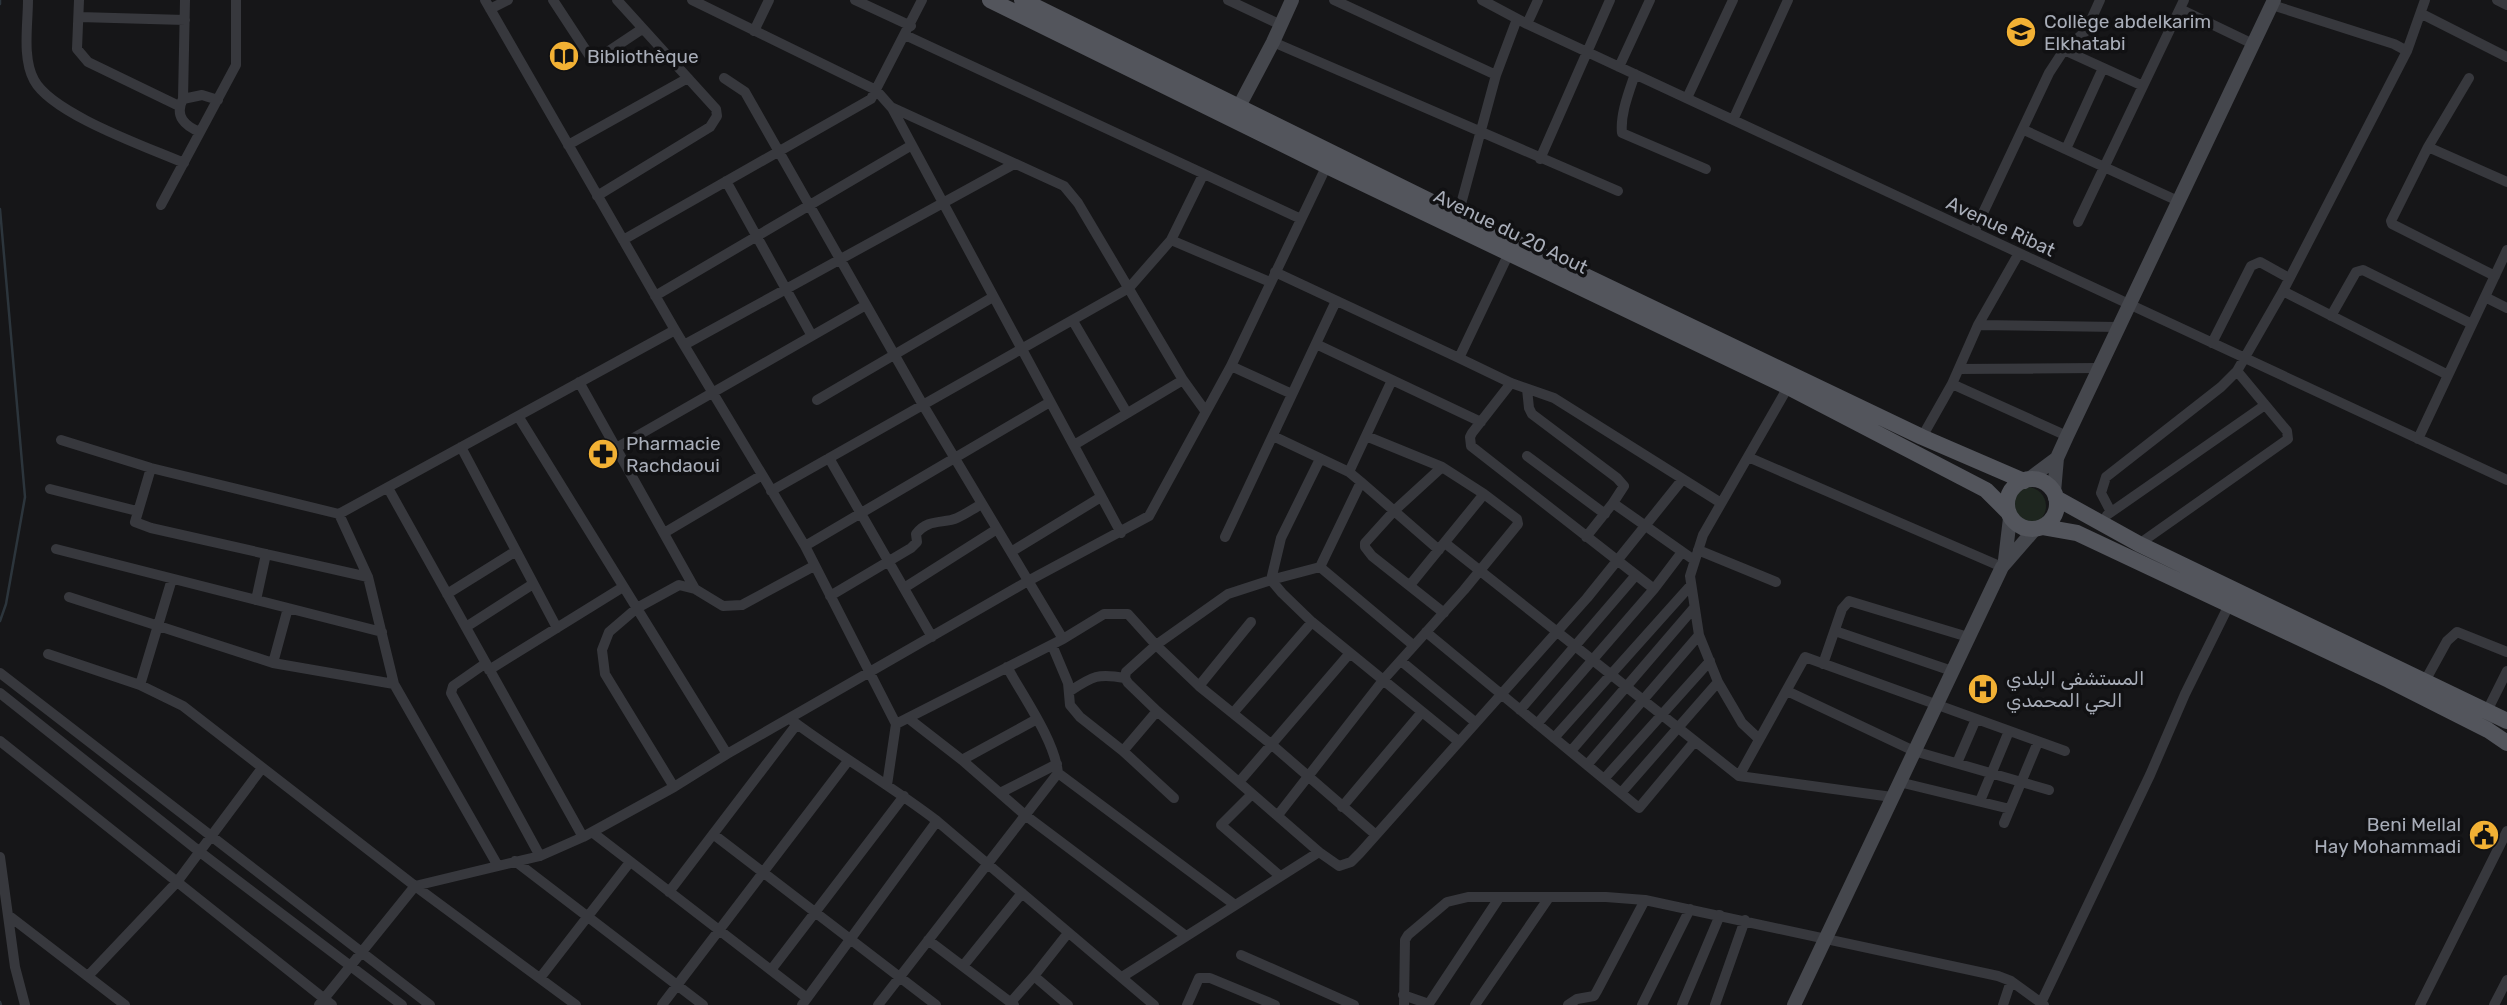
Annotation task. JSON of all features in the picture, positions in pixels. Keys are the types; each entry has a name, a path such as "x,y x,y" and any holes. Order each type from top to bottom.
{"main road":[{"name":"Avenue du 20 Aout","path":"990,0 1236,113"},
{"name":"Avenue du 20 Aout","path":"1022,0 1509,253 1788,387 1986,490 2009,514"},
{"name":"Avenue du 20 Aout","path":"1330,160 1458,215 1922,436 2026,480"},
{"path":"2507,721 2139,544 2105,517 2055,495 2046,484 2026,480 2010,492 2009,514 2021,527 2077,533 2389,680 2488,730 2507,743"},
{"path":"2038,528 2054,517 2057,508 2055,495"}],"street":[{"path":"28,0 28,54 32,78 42,92 58,104 104,128 184,163"},
{"path":"79,0 77,49 88,62 181,103 202,95 218,100"},
{"path":"185,0 181,120 188,127 200,132"},
{"path":"161,205 236,65 236,0"},
{"path":"508,0 488,5 655,296 804,545 896,724 887,785"},
{"path":"553,0 589,55 603,55 642,29"},
{"path":"597,196 716,122 716,109 617,0"},
{"path":"692,0 876,90 891,107 1121,533"},
{"path":"754,31 769,0"},
{"path":"855,0 908,31 1203,175 1301,219"},
{"path":"1228,0 1281,25"},
{"path":"1236,113 1292,0"},
{"path":"1334,0 1496,75"},
{"name":"Avenue Ribat","path":"1482,0 1587,52 2507,480"},
{"path":"1458,215 1496,75 1522,21 1538,0"},
{"path":"1541,159 1610,0"},
{"path":"1619,66 1650,0"},
{"path":"1687,98 1733,0"},
{"path":"1974,232 2049,73 2064,50 2086,31 2100,0"},
{"path":"2264,405 2105,517 2101,493 2106,477 2221,387 2245,359 2407,51 2425,0"},
{"path":"2497,0 2507,5"},
{"path":"623,240 871,99 922,1"},
{"path":"1733,120 1785,1"},
{"path":"2055,495 2057,458 2273,2 2394,44 2407,51"},
{"path":"2078,222 2182,5 2253,44"},
{"path":"2422,14 2507,57"},
{"path":"79,17 185,20"},
{"path":"1273,42 1618,191"},
{"path":"2064,50 2143,86"},
{"path":"2066,149 2103,68"},
{"path":"1635,74 1621,125 1622,133 1706,169"},
{"path":"568,145 688,78"},
{"path":"724,78 744,92 923,405 1063,639"},
{"path":"2469,78 2428,147 2391,222 2495,276"},
{"path":"891,107 1064,186 1078,203 1183,380 1206,412"},
{"path":"2024,130 2178,201"},
{"path":"655,296 912,145"},
{"path":"2428,147 2507,181"},
{"path":"0,741 325,1003 361,952 415,886 540,856 587,835 727,754 793,721 1028,581 1149,516 1231,366 1330,160"},
{"path":"684,345 1014,164"},
{"path":"771,491 1129,288 1171,240 1203,175"},
{"path":"726,181 812,336"},
{"path":"1171,240 1336,301 1511,383 1554,398 1721,503"},
{"path":"2418,439 2507,250"},
{"path":"1459,358 1509,253"},
{"path":"1922,436 1952,384 1978,325 2019,253"},
{"path":"2212,343 2251,266 2260,262 2289,278"},
{"path":"2331,316 2356,272 2363,270 2472,324"},
{"path":"2283,291 2448,375"},
{"path":"817,400 993,297"},
{"path":"2485,298 2507,308"},
{"path":"1225,537 1336,301"},
{"path":"616,448 866,305"},
{"path":"1073,321 1127,413"},
{"path":"1978,325 2118,327"},
{"path":"61,440 151,468 339,514 675,330"},
{"path":"1316,344 1481,422"},
{"path":"1231,366 1292,394"},
{"path":"1959,369 2098,368"},
{"path":"2139,544 2288,439 2287,431 2237,371"},
{"path":"1073,445 1183,380"},
{"path":"1349,472 1392,380"},
{"path":"579,382 695,589"},
{"path":"1511,383 1470,437 1471,446 1654,589"},
{"path":"1952,384 2067,436"},
{"path":"1759,739 1742,723 1718,682 1699,635 1690,576 1696,555 1721,503 1788,387"},
{"path":"1527,389 1532,414 1624,486 1587,537"},
{"path":"804,545 1050,402"},
{"path":"518,416 727,754"},
{"path":"1273,436 1349,472 1394,511 1480,571 1739,776 1892,797"},
{"path":"1278,815 1384,679 1480,571 1518,522 1485,494 1442,467 1366,436"},
{"path":"461,447 556,628"},
{"path":"1527,456 1605,514"},
{"path":"1748,457 2003,563"},
{"path":"830,458 932,637"},
{"path":"2026,480 2057,458"},
{"path":"1271,580 1281,538 1320,459"},
{"path":"1442,467 1368,538 1365,547 1444,613"},
{"path":"151,468 135,522 151,528 368,577"},
{"path":"664,533 762,475"},
{"path":"1070,691 1093,676 1105,674 1125,678 1157,711 1319,852 1339,866 1345,865 1376,835 1558,632 1619,561 1682,480"},
{"path":"1125,678 1130,667 1156,645 1228,594 1320,567 1361,482"},
{"path":"388,488 487,667 587,835 631,862 771,970 804,1002 937,821"},
{"path":"50,489 137,511"},
{"path":"1410,584 1485,494"},
{"path":"1011,552 1101,497"},
{"path":"1613,503 1682,551 1776,582"},
{"path":"830,596 888,560 901,555 915,544 919,529 941,519 957,518 982,504"},
{"path":"339,514 368,577 394,684 498,866"},
{"path":"1794,1005 2003,563 2009,514"},
{"path":"2003,563 2038,528"},
{"path":"904,588 997,529"},
{"path":"56,550 382,632"},
{"path":"447,594 516,551"},
{"path":"1537,724 1654,589 1682,551"},
{"path":"256,600 266,554"},
{"path":"674,787 605,674 602,650 609,632 637,608 679,585 695,589 723,606 741,606 814,566"},
{"path":"1320,567 1413,645"},
{"path":"1520,710 1636,575"},
{"path":"140,685 172,579"},
{"path":"1271,580 1312,622 1458,741"},
{"path":"466,628 533,584"},
{"path":"1554,738 1691,585"},
{"path":"540,856 451,693 453,686 623,587"},
{"path":"69,597 273,663 394,684"},
{"path":"1823,664 1842,609 1849,601 1968,637"},
{"path":"1499,898 1430,1002 1403,1000 1404,949 1408,936 1447,902 1468,897 1606,897 1645,900 1745,920 1998,976 2011,981 2043,1004 2185,694 2229,605"},
{"path":"273,663 288,608"},
{"path":"1571,751 1693,609"},
{"path":"896,724 1052,645 1104,614 1128,614 1199,686 1376,835"},
{"path":"1199,686 1251,622"},
{"path":"1233,713 1312,622"},
{"path":"1835,631 1952,671"},
{"path":"1426,632 1639,808 1695,741"},
{"path":"2425,681 2447,641 2457,632 2507,653"},
{"path":"1587,765 1699,635"},
{"path":"1052,645 1070,691 1070,705 1080,717 1123,751 1174,798"},
{"path":"1239,782 1350,653"},
{"path":"48,654 140,685 183,706 415,886 576,1005"},
{"path":"1739,776 1805,657 2065,751"},
{"path":"1401,661 1475,722"},
{"path":"1604,779 1710,661"},
{"path":"1007,667 1037,719 1057,769 1235,905"},
{"path":"2487,711 2507,671"},
{"path":"0,673 430,1005"},
{"path":"1621,793 1718,682"},
{"path":"1787,691 1914,751 2049,790"},
{"path":"0,693 200,852 402,1005"},
{"path":"1123,751 1157,711"},
{"path":"1342,807 1422,712"},
{"path":"908,718 962,760 1025,815 1186,936"},
{"path":"962,760 1037,719"},
{"path":"1957,763 1976,719"},
{"path":"793,721 937,821 1154,1005"},
{"path":"669,892 793,721"},
{"path":"1980,801 2009,731"},
{"path":"2004,822 2038,742"},
{"path":"662,1005 848,761"},
{"path":"88,976 177,882 262,768"},
{"path":"1000,793 1057,769"},
{"path":"878,1005 1025,815 1057,769"},
{"path":"1899,782 2010,808"},
{"path":"1252,794 1221,825 1280,876"},
{"path":"771,970 904,796"},
{"path":"2420,1005 2507,831"},
{"path":"713,834 936,1005"},
{"path":"1122,977 1319,852"},
{"path":"0,857 15,967 25,1005"},
{"path":"515,862 704,1005"},
{"path":"540,978 631,862"},
{"path":"963,966 1022,892"},
{"path":"1475,1005 1548,899"},
{"path":"1568,1005 1577,999 1594,996 1645,900"},
{"path":"1642,1005 1690,909"},
{"path":"8,915 125,1005"},
{"path":"1682,1005 1720,915"},
{"path":"1715,1005 1745,920"},
{"path":"928,940 1012,1004 1068,933"},
{"path":"1241,956 1354,1005"},
{"path":"1034,976 1063,1003"},
{"path":"1187,1005 1199,978 1202,977 1275,1005"},
{"path":"2494,1005 2507,980"},
{"path":"2003,1005 2011,981"}],"shaded area":[{"path":"2027,487 2040,493 2046,506 2040,519 2027,525 2014,519 2008,506 2014,493"}],"waterway":[{"path":"0,209 25,497 6,604 0,621"}],"place":[{"name":"Collège abdelkarim Elkhatabi","path":"2021,32"},
{"name":"Bibliothèque","path":"564,56"},
{"name":"Pharmacie Rachdaoui","path":"603,454"},
{"name":"المستشفى البلدي الحي المحمدي","path":"1983,689"},
{"name":"Beni Mellal Hay Mohammadi","path":"2484,835"}]}
